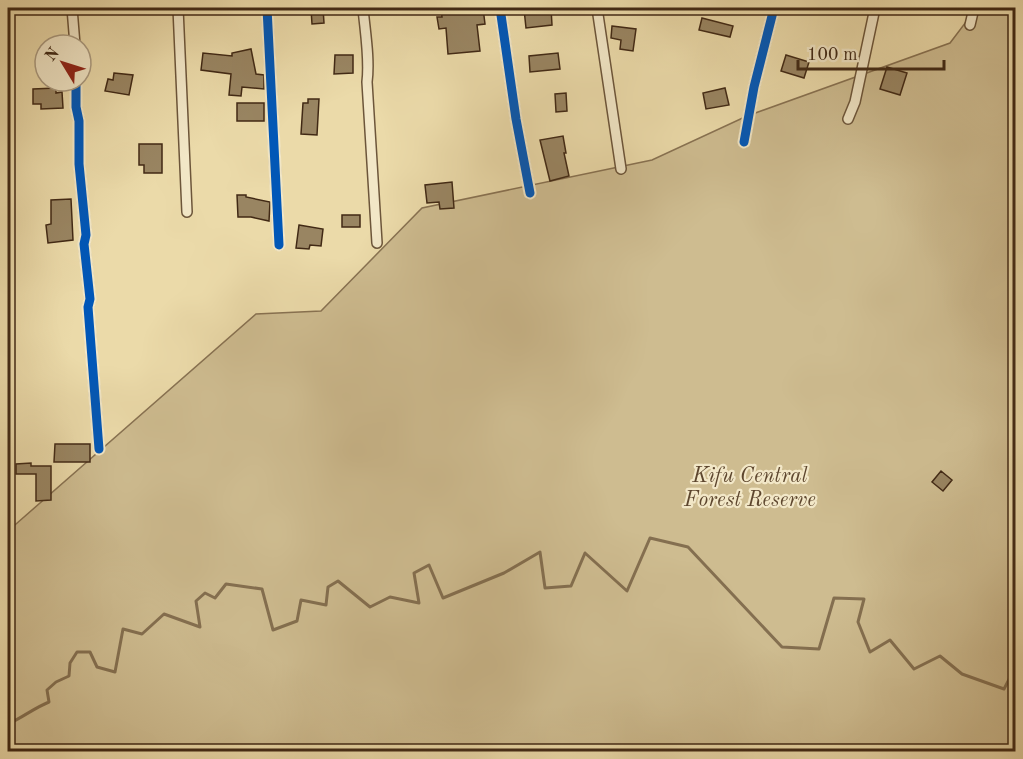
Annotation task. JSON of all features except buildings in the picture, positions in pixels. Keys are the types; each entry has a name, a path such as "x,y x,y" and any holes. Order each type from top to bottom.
{"street":[{"path":"72,8 74,33"},
{"path":"178,8 188,212"},
{"path":"267,8 279,245"},
{"path":"363,8 369,67 377,243"},
{"path":"500,8 516,119 530,193"},
{"path":"597,8 621,169"},
{"path":"744,142 754,87 774,8"},
{"path":"849,119 855,102 875,8"},
{"path":"970,25 974,8"},
{"path":"76,93 76,106 80,121 79,164 83,189 86,236 84,244 90,299 88,307 99,449"}],"green space":[{"name":"Kifu Central Forest Reserve","path":"971,8 1015,8 1015,751 8,751 8,531 256,314 321,311 422,208 652,160 747,116 950,43 966,22"}],"waterway":[{"path":"8,724 49,702 47,690 56,682 69,676 70,663 77,652 90,652 97,667 115,672 123,629 142,634 164,614 200,627 196,601 205,593 215,598 226,584 262,589 273,630 297,621 301,600 326,605 328,587 338,581 370,607 390,597 419,603 414,573 429,565 443,598 504,573 540,552 545,588 571,586 585,553 627,591 650,538 688,547 782,647 819,649 834,598 864,599 858,622 870,652 890,640 914,669 940,656 962,674 1004,689 1016,666"}],"cycle path":[{"path":"267,8 279,245"},
{"path":"500,8 516,119 530,193"},
{"path":"744,142 754,87 774,8"},
{"path":"76,93 79,121 79,164 86,235 84,244 90,299 88,307 99,449"}]}
